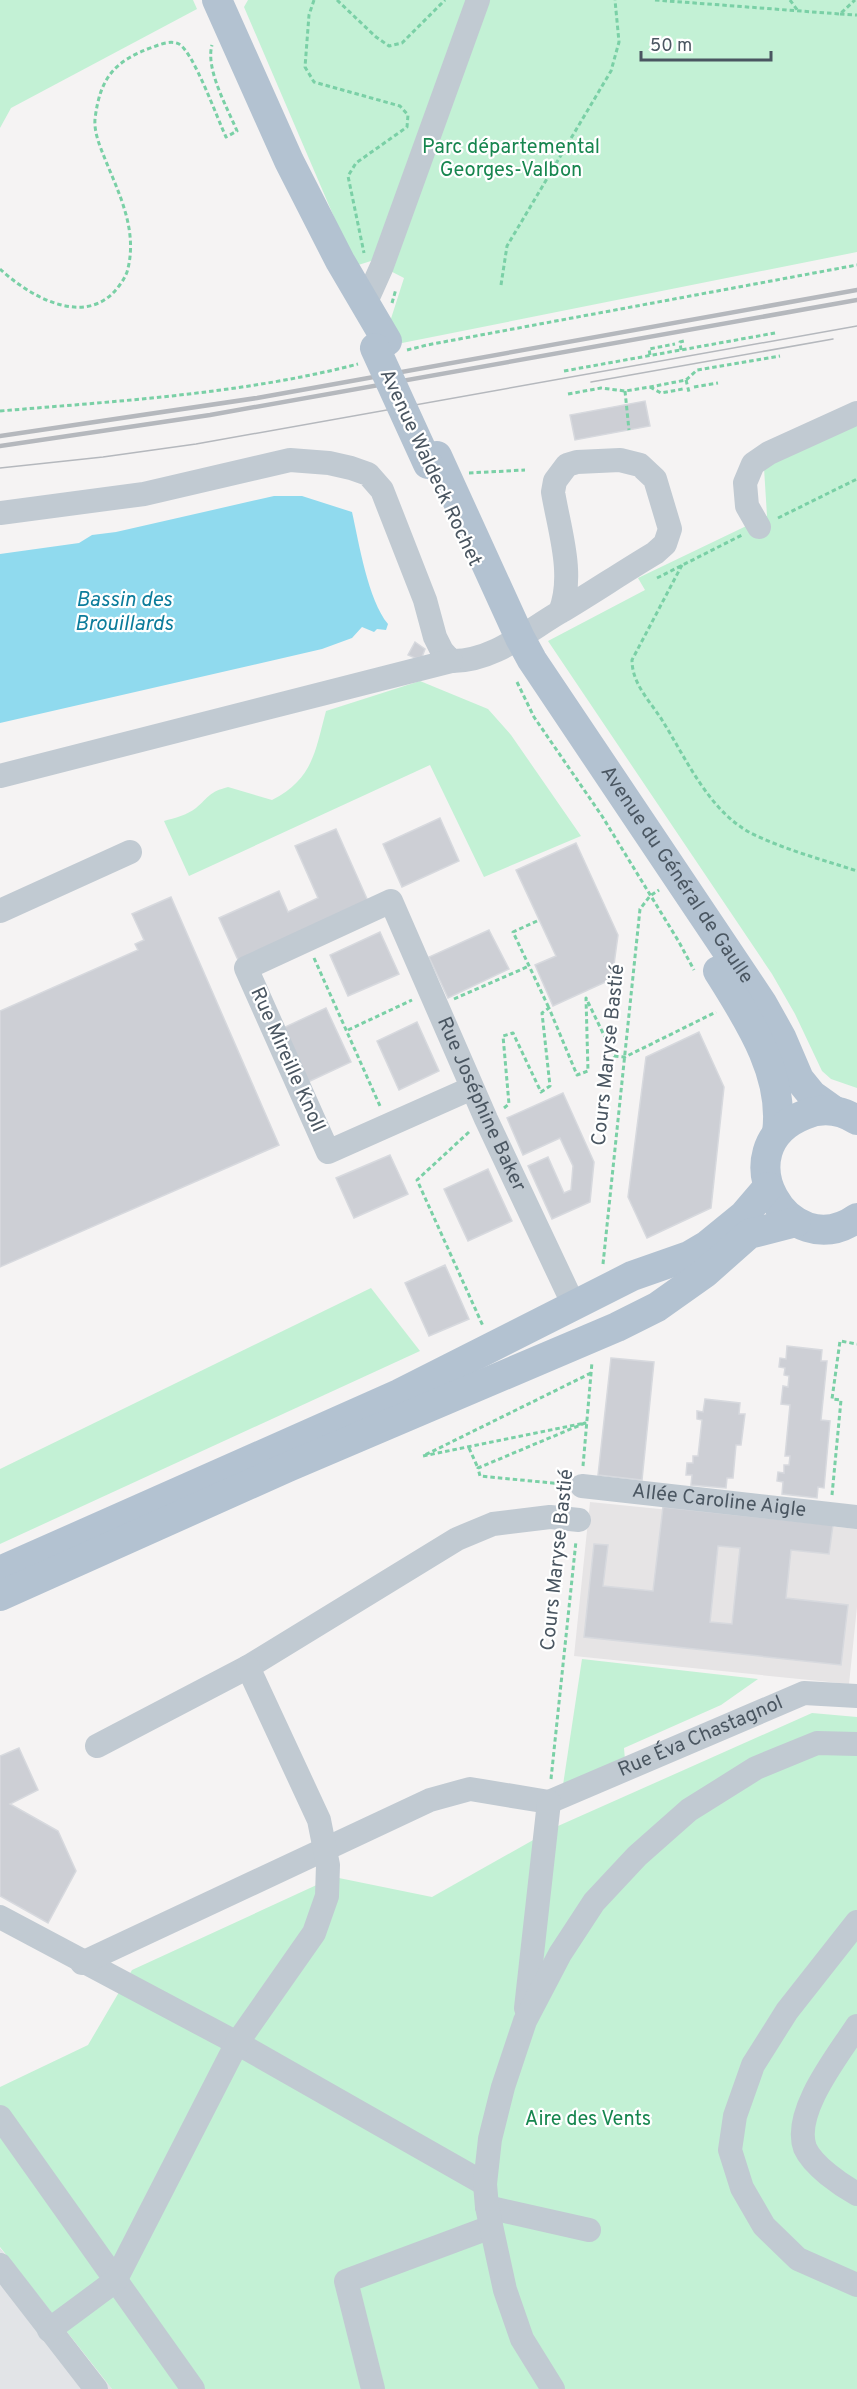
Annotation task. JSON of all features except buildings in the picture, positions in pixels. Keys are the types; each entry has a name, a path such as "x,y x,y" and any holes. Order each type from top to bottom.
{"main road":[{"name":"Avenue Waldeck Rochet","path":"217,0 289,161 379,339 516,640 528,672"},
{"name":"Avenue Waldeck Rochet","path":"340,261 379,339"},
{"name":"Avenue du Général de Gaulle","path":"516,640 532,660 762,1003 799,1079 812,1095 845,1115"},
{"name":"Avenue du Général de Gaulle","path":"528,672 656,892 719,972 757,1038 768,1063 779,1103 777,1133"},
{"path":"845,1115 812,1111 793,1119 777,1133 767,1153 765,1164 768,1187 774,1201 796,1222 824,1229 838,1227 857,1218"},
{"path":"0,1571 399,1395 632,1276 689,1256 706,1246 744,1215 768,1187"},
{"path":"0,1596 288,1467 617,1328 657,1307 705,1273 749,1234 796,1222"}],"street":[{"path":"379,339 380,269 478,0"},
{"path":"759,527 747,506 745,483 753,464 769,453 857,413"},
{"path":"0,513 144,494 290,460 329,463 351,468 368,474 382,490 425,600 435,637 442,651 451,661"},
{"path":"0,776 451,661 476,659 516,640 655,553 665,544 670,529 654,479 640,465 620,460 577,462 567,465 555,481 553,492 566,578 564,601 560,612"},
{"path":"0,911 130,852"},
{"name":"Rue Joséphine Baker","path":"306,940 391,901 472,1088 569,1295 572,1307"},
{"name":"Rue Mireille Knoll","path":"306,940 246,968 328,1152 389,1125"},
{"path":"389,1125 472,1088"},
{"name":"Allée Caroline Aigle","path":"582,1486 857,1517"},
{"path":"97,1746 248,1667 457,1539 493,1524 550,1517 579,1520"},
{"path":"49,2330 115,2282 237,2043 314,1933 327,1896 328,1865 319,1820 248,1667"},
{"name":"Rue Éva Chastagnol","path":"549,1802 804,1693 857,1696"},
{"path":"553,2389 522,2339 505,2290 488,2206 490,2139 503,2087 525,2021 560,1954 594,1902 638,1856 689,1810 756,1768 817,1743 857,1744"},
{"path":"82,1963 430,1800 470,1788 549,1802 525,2021"},
{"path":"0,1917 82,1963 237,2043 488,2206 589,2230"},
{"path":"857,1922 787,2011 753,2065 735,2116 730,2150 742,2188 764,2226 798,2259 857,2285"},
{"path":"857,2026 811,2096 804,2125 805,2147 833,2181 857,2194"},
{"path":"0,2117 193,2389"},
{"path":"374,2389 346,2281 488,2206"},
{"path":"0,2265 96,2389"}],"path":[{"path":"314,0 309,15 305,67 314,82 400,106 408,115 407,127 356,163 348,176 366,262 399,278 379,339"},
{"path":"337,0 376,37 389,46 402,43 445,0"},
{"path":"501,285 507,246 611,71 619,42 615,0"},
{"path":"655,0 857,15"},
{"path":"790,0 798,11"},
{"path":"840,14 855,0"},
{"path":"0,269 44,299 67,307 84,308 103,303 117,290 126,274 131,252 129,226 122,197 98,141 94,122 108,78 118,63 138,53 166,42 178,44 190,56 226,137 237,131 214,75 209,54 214,39 231,30"},
{"path":"0,411 124,400 278,381 379,339 438,342 857,265"},
{"path":"564,371 775,333"},
{"path":"681,350 680,342 684,341"},
{"path":"650,355 649,349 675,344"},
{"path":"568,394 601,388 625,391 650,387 686,380 697,370 780,356"},
{"path":"686,380 689,392"},
{"path":"694,387 718,383"},
{"path":"650,387 661,393 683,389"},
{"path":"625,391 629,430"},
{"path":"467,473 525,470"},
{"path":"652,580 857,479"},
{"path":"682,565 632,660 632,671 636,682 662,719 696,779 726,814 755,836 857,871"},
{"path":"528,672 517,682 534,717 656,892 698,978"},
{"name":"Cours Maryse Bastié","path":"603,1269 640,909 656,892"},
{"path":"537,921 513,932 549,1008 577,1075 588,1071 586,998 614,1056 625,1056 716,1012"},
{"path":"306,940 389,1125"},
{"path":"347,1030 529,966"},
{"path":"712,1004 721,1021"},
{"path":"486,1333 417,1180 469,1132 509,1104 503,1036 513,1033 541,1092 550,1086 542,1012 549,1008"},
{"path":"830,1514 841,1400 832,1399 840,1341 857,1344"},
{"name":"Cours Maryse Bastié","path":"582,1486 585,1423 593,1353"},
{"path":"585,1423 423,1456 591,1373"},
{"path":"478,1468 585,1423"},
{"path":"469,1447 480,1476 582,1486"},
{"name":"Cours Maryse Bastié","path":"549,1802 579,1520"}],"shaded area":[{"path":"590,1502 857,1529 857,1607 849,1684 574,1656"},
{"path":"0,2248 70,2337 112,2389 0,2389"}],"green space":[{"path":"0,0 193,0 197,9 11,108 0,128"},
{"name":"Parc départemental Georges-Valbon","path":"248,0 857,0 857,252 402,343 388,328 404,278 371,261 355,266 244,7"},
{"path":"857,422 857,1088 831,1079 822,1071 795,1014 772,974 548,641 645,590 638,578 767,516 764,468"},
{"path":"420,681 488,709 511,735 581,836 484,877 430,765 189,876 164,821 189,813 213,793 228,787 272,800 286,792 304,773 315,752 326,711"},
{"path":"371,1288 420,1351 0,1544 0,1469"},
{"path":"582,1659 758,1679 721,1705 624,1748 625,1760 563,1785"},
{"name":"Aire des Vents","path":"812,1713 857,1717 857,2389 112,2389 0,2247 0,2087 88,2045 132,1970 334,1877 432,1897 558,1826"}],"water":[{"name":"Bassin des Brouillards","path":"274,496 302,496 352,512 365,571 375,601 388,624 386,630 377,629 374,632 362,627 352,638 322,649 0,723 0,554 79,543 92,535 116,532"}],"tram line":[{"path":"0,468 196,444 857,326"},
{"path":"591,382 833,339"}],"railway":[{"path":"0,436 257,398 857,290"},
{"path":"0,446 210,415 857,300"}]}
